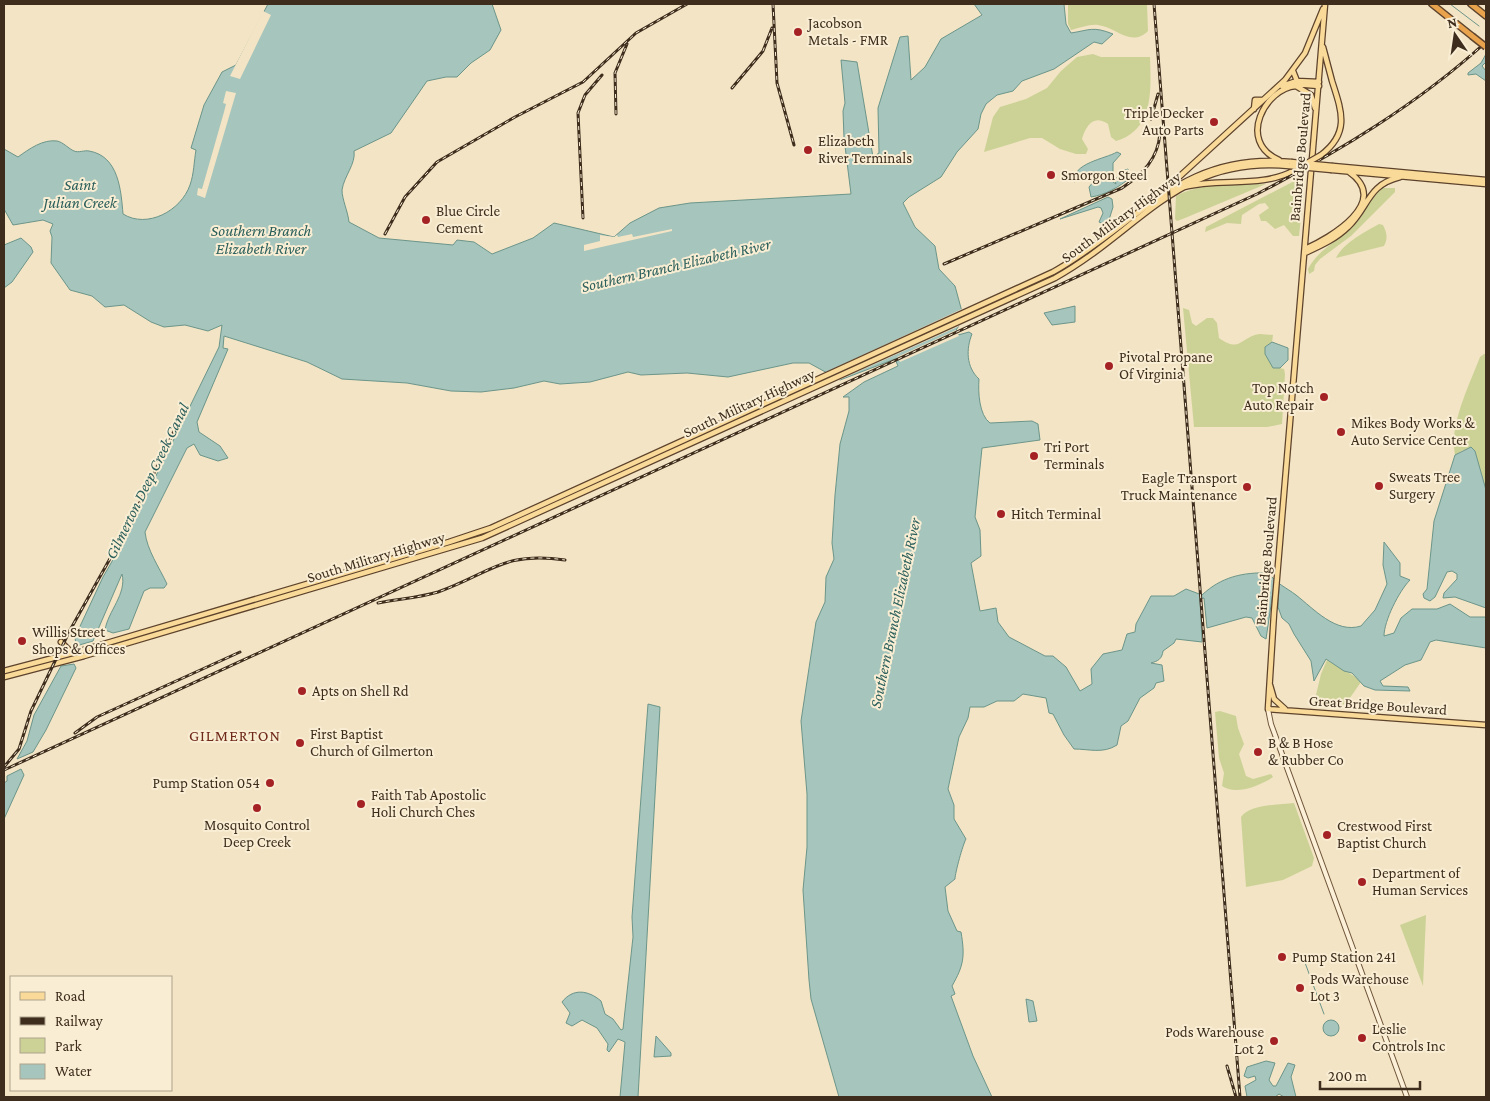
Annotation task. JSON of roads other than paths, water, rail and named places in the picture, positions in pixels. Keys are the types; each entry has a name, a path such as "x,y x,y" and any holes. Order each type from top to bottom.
{"highway":[{"path":"1432,4 1486,47"},
{"path":"1471,4 1486,16"}],"main road":[{"name":"Bainbridge Boulevard","path":"1325,4 1276,588 1268,709 1271,724 1407,1097"},
{"path":"1273,92 1293,71 1308,48 1325,4"},
{"path":"1176,190 1212,183 1262,182 1295,170 1320,155 1337,138 1342,115 1322,43 1308,48"},
{"path":"1293,71 1297,81"},
{"path":"1156,198 1273,92 1289,82 1297,81 1319,84"},
{"path":"1288,163 1263,150 1258,141 1256,130 1269,103 1283,90 1294,84 1319,84"},
{"path":"1283,90 1296,86 1308,92 1313,100 1315,117"},
{"name":"South Military Highway","path":"4,677 84,656 482,538 1053,272 1085,253 1156,198 1178,184 1218,167 1255,161 1486,180"},
{"name":"South Military Highway","path":"4,671 72,653 470,535 1055,278 1097,252 1176,190 1206,175 1233,168 1288,163"},
{"name":"South Military Highway","path":"1333,168 1348,172 1486,184"},
{"path":"1305,251 1332,236 1346,224 1360,206 1362,190 1357,178 1348,172"},
{"path":"1305,251 1330,241 1349,227 1379,185 1404,176"},
{"path":"61,642 72,653"},
{"path":"1269,682 1274,699 1286,710"},
{"name":"Great Bridge Boulevard","path":"1268,709 1486,725"}],"water":[{"name":"Southern Branch Elizabeth River","path":"268,4 492,4 501,30 490,50 471,63 457,77 427,81 391,133 354,151 353,161 342,190 349,222 379,238 453,245 457,240 474,242 492,254 533,238 554,223 614,237 630,223 659,208 690,203 851,194 844,138 843,111 845,103 841,60 857,62 873,157 879,153 878,108 900,37 908,36 911,80 925,67 941,39 982,15 974,4 1064,4 1066,24 1071,33 1096,29 1113,34 1102,44 1094,42 1054,69 1022,81 1013,91 997,95 986,104 981,114 978,129 957,152 941,177 909,197 903,203 915,227 935,246 939,269 955,286 964,319 956,330 958,335 969,332 972,334 968,358 972,369 979,379 981,409 986,419 990,423 1032,421 1038,424 1040,440 982,448 975,517 980,530 981,556 971,563 980,611 996,608 998,622 1009,637 1045,656 1053,656 1066,667 1080,691 1092,684 1091,669 1103,654 1122,650 1127,634 1135,632 1136,624 1151,596 1174,596 1186,589 1202,595 1217,584 1241,575 1269,573 1278,583 1326,619 1352,628 1361,626 1375,610 1387,584 1383,565 1384,542 1400,563 1400,576 1410,580 1401,591 1393,606 1384,636 1394,633 1401,618 1412,609 1437,609 1450,604 1470,617 1486,617 1486,648 1436,640 1430,642 1421,660 1405,665 1380,681 1383,686 1408,687 1410,691 1375,690 1364,686 1352,673 1344,671 1326,659 1314,681 1311,661 1289,624 1282,618 1278,607 1279,586 1274,585 1266,639 1261,636 1252,618 1246,617 1207,628 1204,598 1200,599 1202,642 1176,639 1174,643 1163,651 1159,659 1151,663 1162,665 1164,681 1156,683 1154,688 1140,698 1128,721 1121,726 1117,745 1112,748 1101,750 1074,749 1053,714 1049,713 1046,698 1023,694 1014,701 997,701 984,707 970,707 968,718 959,737 948,789 954,805 954,819 966,839 955,879 945,887 948,911 957,931 961,932 963,948 963,960 952,986 955,994 951,996 973,1056 992,1097 839,1097 811,999 809,980 803,890 807,847 807,794 801,721 816,622 825,602 826,577 834,559 832,543 840,444 849,411 849,397 843,397 864,382 898,366 895,359 840,380 809,363 793,363 728,377 687,373 641,375 628,372 590,382 560,384 544,381 514,388 481,392 451,391 407,383 342,379 307,362 224,336 223,348 228,349 197,422 199,432 220,446 228,458 218,461 200,455 194,444 187,448 145,532 151,552 167,584 164,588 150,588 144,591 129,629 113,633 105,630 122,589 122,574 93,641 76,646 75,637 103,577 126,537 219,347 222,325 208,331 185,325 164,327 151,322 124,305 105,307 92,296 70,290 51,263 52,237 50,231 53,224 43,220 13,225 4,209 4,149 18,157 41,143 57,141 74,151 89,151 99,154 107,160 116,176 123,214 132,218 142,219 162,215 179,203 186,194 193,172 196,150 191,148 204,105 222,72 236,65"},
{"path":"1486,54 1486,62 1482,66 1486,71 1486,81 1476,74 1468,75 1481,63"},
{"path":"1117,152 1121,154 1113,163 1113,182 1116,184 1115,180 1122,171 1128,169 1130,178 1107,192 1091,197 1089,187 1094,181 1093,173 1089,173 1074,182 1078,170 1090,162"},
{"path":"1108,197 1112,199 1113,207 1108,223 1099,222 1103,213 1101,208 1098,207 1060,219"},
{"path":"21,238 31,247 33,252 12,282 4,288 4,245"},
{"path":"1075,306 1075,322 1052,325 1044,313"},
{"path":"1272,342 1288,348 1288,360 1280,368 1273,368 1265,354 1265,347"},
{"path":"1471,447 1475,451 1486,490 1486,608 1455,597 1443,598 1444,593 1457,579 1457,574 1452,571 1447,572 1435,597 1430,601 1424,598 1423,594 1427,589 1434,521 1455,455"},
{"path":"74,664 76,668 46,730 33,752 17,759 27,741 34,715 61,666"},
{"path":"648,704 660,707 638,1097 620,1097 625,1042 618,1039 609,1052 607,1050 608,1044 597,1028 582,1020 572,1026 566,1023 570,1013 562,1002 571,994 581,992 596,997 601,1001 605,1014 613,1019 621,1030 623,1029 633,937 632,917"},
{"path":"21,769 24,775 4,819 4,783 7,781 7,776"},
{"path":"1026,999 1033,1001 1037,1021 1029,1022"},
{"path":"1328,1020 1334,1020 1339,1025 1337,1034 1328,1036 1323,1031 1323,1025"},
{"path":"656,1036 671,1053 671,1056 654,1057"},
{"path":"1266,1061 1275,1063 1269,1080 1273,1086 1276,1086 1288,1063 1295,1065 1291,1077 1296,1097 1284,1097 1279,1094 1275,1097 1247,1097 1245,1086 1256,1080 1255,1076 1248,1078 1244,1076 1247,1067"}],"waterway":[{"path":"1450,4 1479,26"},
{"path":"1304,960 1324,1014"}],"railway":[{"path":"385,234 405,197 437,162 515,117 583,82 636,33 687,4"},
{"path":"773,4 777,83 794,145"},
{"path":"1154,4 1240,1097"},
{"path":"732,88 763,51 772,28"},
{"path":"4,770 1257,194 1376,126 1433,86 1486,42"},
{"path":"616,114 615,73 627,44"},
{"path":"583,218 578,113 585,95 602,75"},
{"path":"1151,119 1158,94"},
{"path":"944,264 1122,188 1137,177 1153,158 1160,133"},
{"path":"4,767 19,749 31,711 69,632 131,521 177,425"},
{"path":"378,603 438,592 512,561 544,558 565,560"},
{"path":"75,733 97,717 240,652"},
{"path":"1227,1066 1236,1097"}],"place":[{"name":"Jacobson Metals - FMR","path":"798,32"},
{"name":"Triple Decker Auto Parts","path":"1214,122"},
{"name":"Elizabeth River Terminals","path":"808,150"},
{"name":"Smorgon Steel","path":"1051,175"},
{"name":"Blue Circle Cement","path":"426,220"},
{"name":"Pivotal Propane Of Virginia","path":"1109,366"},
{"name":"Top Notch Auto Repair","path":"1324,397"},
{"name":"Mikes Body Works & Auto Service Center","path":"1341,432"},
{"name":"Tri Port Terminals","path":"1034,456"},
{"name":"Sweats Tree Surgery","path":"1379,486"},
{"name":"Eagle Transport Truck Maintenance","path":"1247,487"},
{"name":"Hitch Terminal","path":"1001,514"},
{"name":"Willis Street Shops & Offices","path":"22,641"},
{"name":"Apts on Shell Rd","path":"302,691"},
{"name":"First Baptist Church of Gilmerton","path":"300,743"},
{"name":"B & B Hose & Rubber Co","path":"1258,752"},
{"name":"Pump Station 054","path":"270,783"},
{"name":"Faith Tab Apostolic Holi Church Ches","path":"361,804"},
{"name":"Mosquito Control Deep Creek","path":"257,808"},
{"name":"Crestwood First Baptist Church","path":"1327,835"},
{"name":"Department of Human Services","path":"1362,882"},
{"name":"Pump Station 241","path":"1282,957"},
{"name":"Pods Warehouse Lot 3","path":"1300,988"},
{"name":"Leslie Controls Inc","path":"1362,1038"},
{"name":"Pods Warehouse Lot 2","path":"1274,1041"}],"district":[{"name":"GILMERTON","path":"235,735"}],"water label":[{"name":"Saint Julian Creek","path":"80,193"},
{"name":"Gilmerton Deep Creek Canal","path":"147,481"}]}
